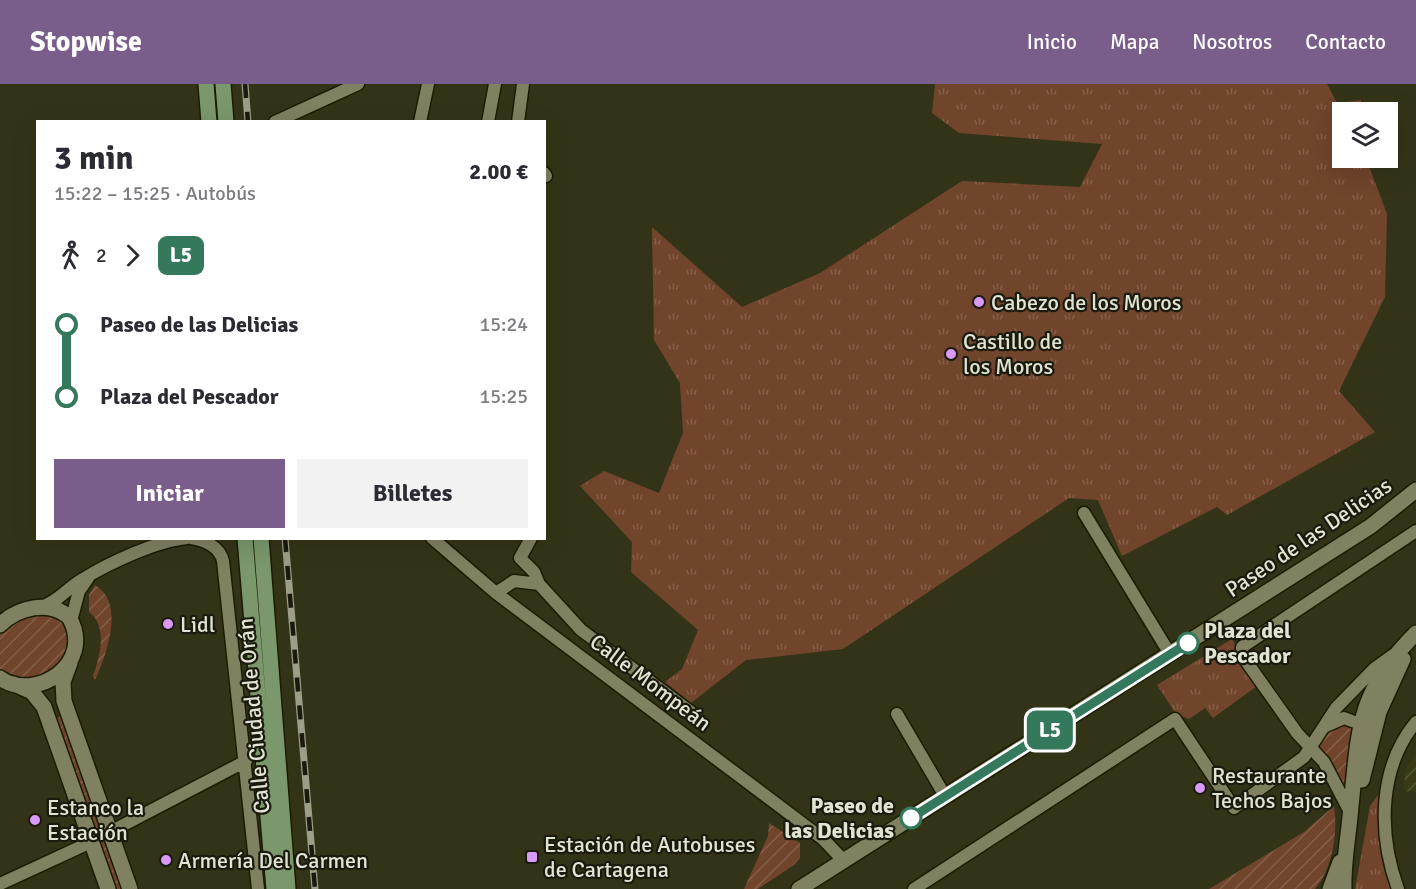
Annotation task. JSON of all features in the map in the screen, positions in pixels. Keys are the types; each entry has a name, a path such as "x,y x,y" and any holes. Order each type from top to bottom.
{"main road":[{"path":"206,84 209,120"},
{"path":"224,84 226,120"},
{"name":"Paseo de las Delicias","path":"799,889 1371,525 1416,490"},
{"name":"Calle Ciudad de Orán","path":"246,540 274,889"},
{"name":"Calle Ciudad de Orán","path":"261,540 288,889"},
{"path":"0,625 19,612 40,607 63,612 71,621 77,640 63,682 64,701 130,889"},
{"path":"1344,889 1346,848 1360,724 1372,693 1398,651 1416,633"},
{"path":"1349,827 1384,698 1395,673 1416,638"},
{"path":"7,681 44,681 70,663"},
{"path":"7,681 32,692 44,707 108,889"},
{"path":"1330,889 1346,848"}],"street":[{"path":"279,120 358,84"},
{"path":"420,120 428,84"},
{"path":"488,120 495,84"},
{"path":"518,120 523,84"},
{"path":"1084,513 1170,654"},
{"path":"1349,827 1346,801 1324,762 1297,733 1242,656 1242,647 1416,531"},
{"path":"40,607 55,602 90,574 154,547 181,540"},
{"name":"Calle Ciudad de Orán","path":"199,540 221,553 225,568 258,889"},
{"name":"Calle Mompeán","path":"435,540 496,593 823,839 844,861"},
{"path":"530,540 520,558 534,572 539,584 581,630 691,712"},
{"path":"71,621 79,591 90,574"},
{"path":"496,593 514,580 539,584"},
{"path":"914,889 1175,719 1234,808 1304,757 1344,700 1375,668 1398,651"},
{"path":"897,714 945,796"},
{"path":"1322,730 1339,718 1360,724 1365,731 1363,776"},
{"path":"1398,889 1388,851 1385,796 1391,768 1401,742 1416,722"},
{"path":"110,832 246,761"},
{"path":"0,884 92,842"}],"shaded area":[{"path":"1416,755 1416,792 1404,791 1405,769"}],"green space":[{"path":"935,84 1327,84 1336,102 1332,102 1332,168 1370,168 1387,214 1385,297 1339,391 1375,432 1227,515 1217,507 1122,556 1098,500 1069,498 843,649 746,660 691,703 665,682 682,669 698,630 631,572 632,542 580,486 604,471 659,493 683,433 680,383 654,340 652,227 742,307 820,273 962,181 1080,187 1102,144 959,133 932,113"},
{"path":"95,585 104,593 110,604 112,617 108,644 95,680 93,676 101,642 99,625 89,612 89,595"},
{"path":"63,612 77,648 44,681 0,678 0,625 11,616"},
{"name":"Plaza del Pescador","path":"1232,639 1257,686 1213,718 1205,708 1189,719 1176,714 1157,685"},
{"path":"61,716 122,889 117,889 56,718"},
{"path":"1331,722 1360,724 1350,816 1311,746"},
{"path":"1387,783 1385,796 1398,889 1355,889 1370,806"},
{"path":"1334,806 1333,850 1326,871 1315,889 1209,889 1304,832"},
{"path":"769,823 800,843 800,858 794,865 758,889 744,889 768,836"}],"railway":[{"path":"245,84 248,120"},
{"path":"285,540 315,889"}],"bus line":[{"name":"L5","path":"911,818 1188,643"}],"place":[{"name":"Cabezo de los Moros","path":"979,302"},
{"name":"Castillo de los Moros","path":"951,354"},
{"name":"Lidl","path":"168,624"},
{"name":"Plaza del Pescador","path":"1188,643"},
{"name":"Restaurante Techos Bajos","path":"1200,788"},
{"name":"Paseo de las Delicias","path":"911,818"},
{"name":"Estanco la Estación","path":"35,820"},
{"name":"Estación de Autobuses de Cartagena","path":"532,857"},
{"name":"Armería Del Carmen","path":"166,860"}]}
